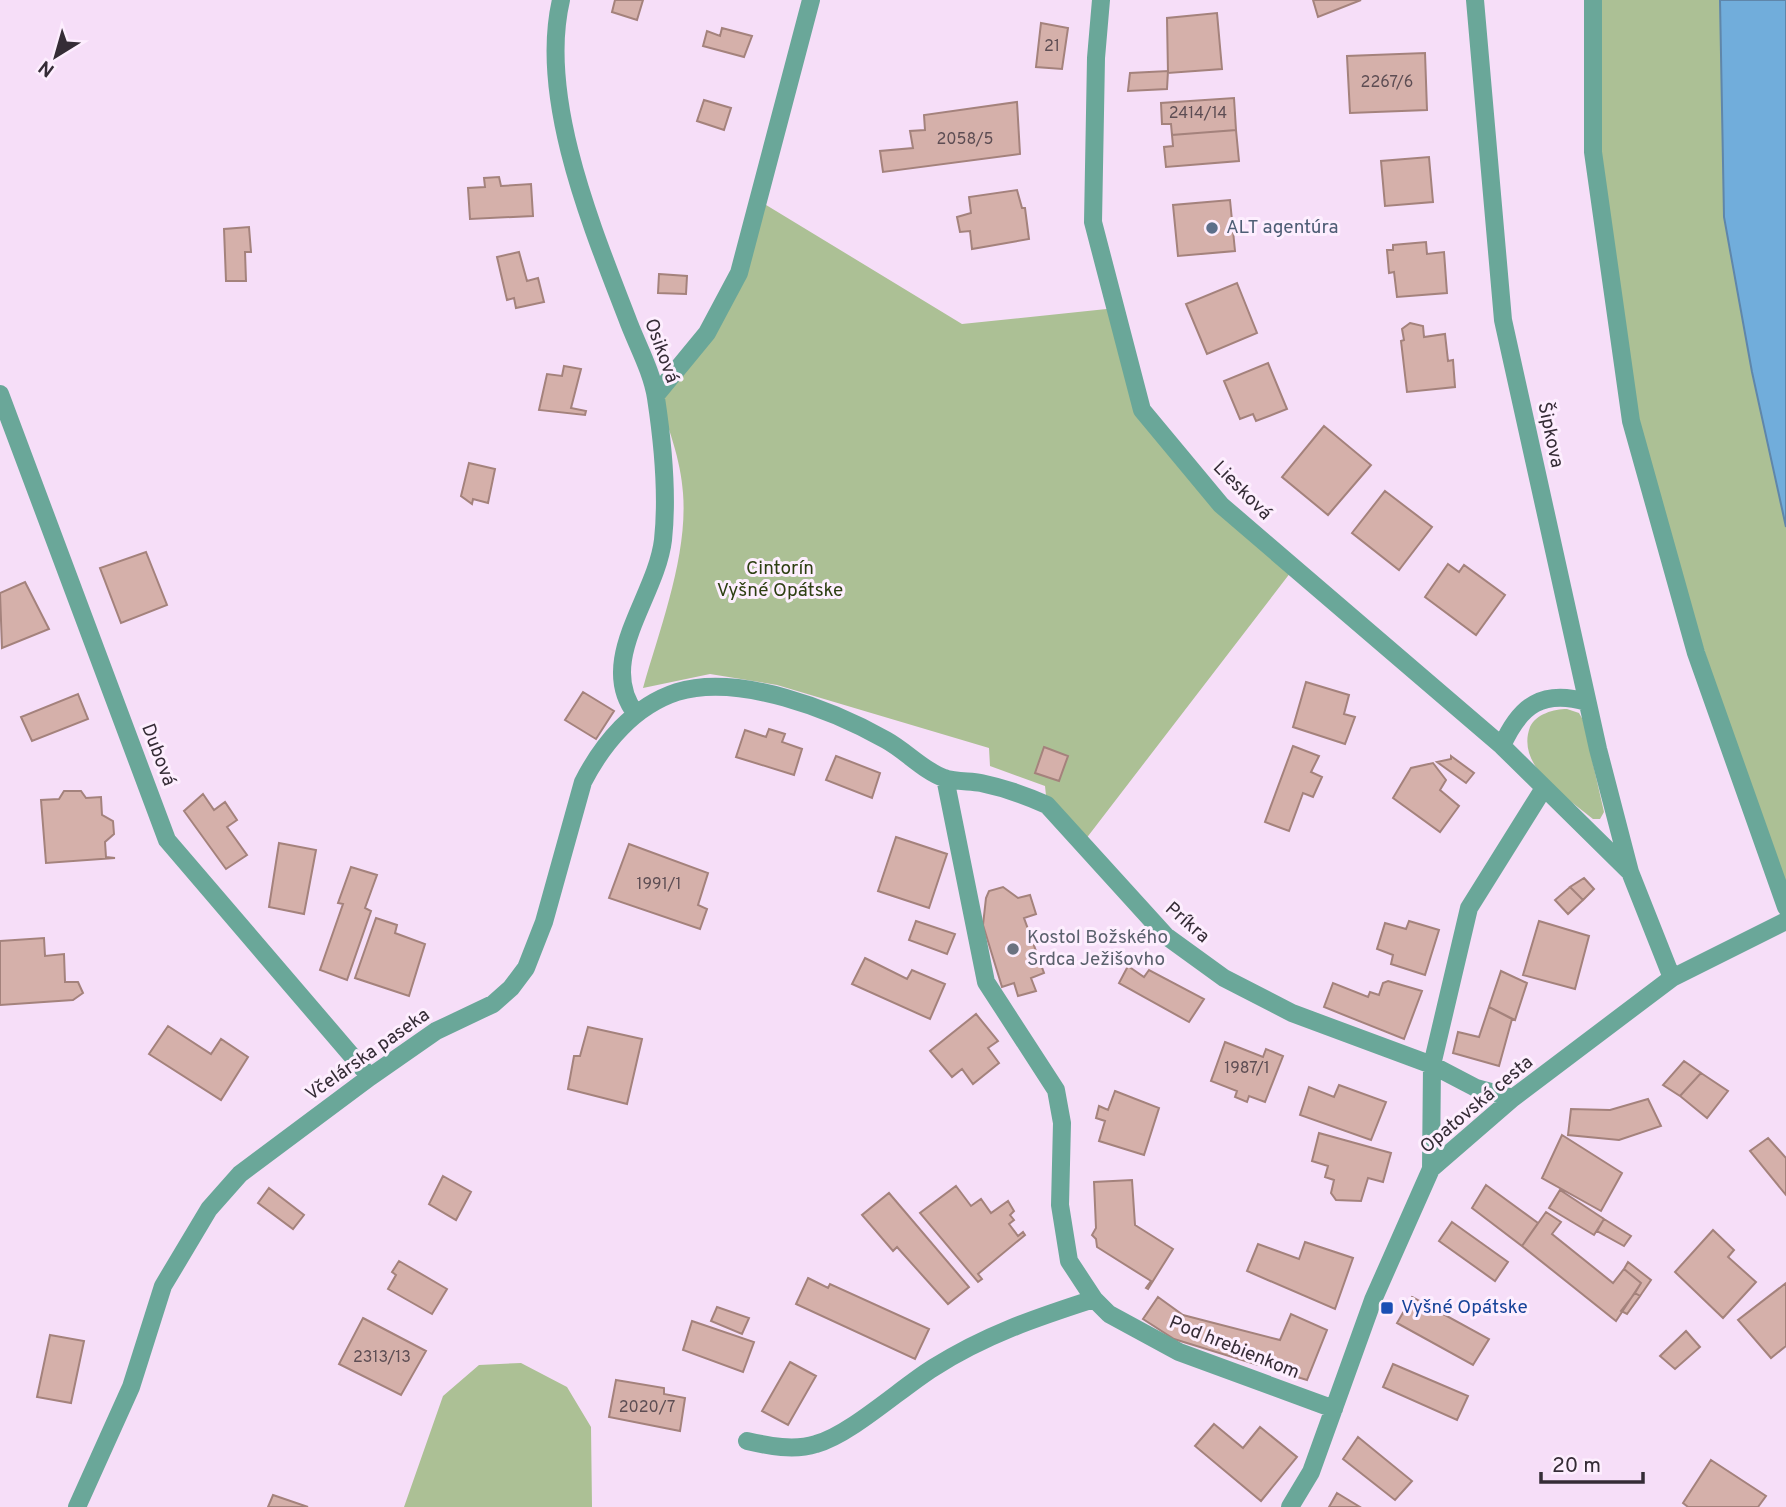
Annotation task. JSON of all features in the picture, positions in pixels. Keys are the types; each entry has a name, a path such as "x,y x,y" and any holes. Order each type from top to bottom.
{"street":[{"name":"Osiková","path":"561,0 555,26 561,105 578,188 656,395 666,501 662,544 657,568 620,663 622,694 636,715"},
{"path":"656,395 707,333 738,272 811,0"},
{"name":"Liesková","path":"1101,0 1096,58 1093,222 1142,410 1221,505 1502,746 1630,872"},
{"name":"Šipkova","path":"1475,0 1503,320 1587,702 1630,872 1672,978"},
{"path":"1593,0 1593,152 1631,421 1696,653 1786,907"},
{"name":"Dubová","path":"0,394 167,840 370,1077"},
{"name":"Včelárska paseka","path":"77,1507 131,1387 163,1286 209,1209 240,1174 436,1031 493,1004 526,968 544,922 583,782 604,747 636,715 678,692 722,688 750,691 836,716 887,741 944,778"},
{"path":"1502,746 1516,720 1531,705 1550,696 1587,702"},
{"name":"Príkra","path":"944,778 999,786 1047,806 1166,936 1224,978 1292,1013 1432,1065 1476,1088 1513,1098"},
{"name":"Pod hrebienkom","path":"944,778 986,982 1056,1090 1062,1123 1060,1205 1069,1261 1094,1299 1109,1314 1178,1352 1334,1409"},
{"path":"1431,1169 1432,1065 1469,908 1544,788"},
{"name":"Opatovská cesta","path":"1290,1507 1311,1472 1373,1300 1431,1169 1513,1098 1672,978 1786,921"},
{"path":"747,1441 776,1447 817,1444 857,1422 933,1368 1009,1326 1094,1299"}],"green space":[{"path":"1593,0 1720,0 1724,217 1752,372 1786,527 1786,907 1631,421 1593,152"},
{"name":"Cintorín Vyšné Opátske","path":"758,200 962,324 1116,308 1142,410 1221,505 1294,568 1082,844 1047,805 1045,786 990,766 989,748 777,685 710,674 643,688 677,567 683,517 680,468 656,395 707,333"},
{"path":"1567,709 1579,713 1583,720 1604,812 1600,819 1593,819 1558,791 1536,768 1530,755 1527,742 1533,722 1546,713"},
{"path":"521,1363 567,1387 591,1427 592,1507 404,1507 443,1396 479,1365"}],"water":[{"path":"1720,0 1786,0 1786,527 1752,372 1724,217"}],"building":[{"path":"615,0 643,0 637,20 612,12"},
{"path":"1313,0 1361,0 1318,17"},
{"path":"1217,13 1222,69 1168,73 1167,18"},
{"path":"1041,23 1068,28 1062,69 1036,67"},
{"path":"722,28 752,36 744,57 703,46 707,31 720,36"},
{"path":"1425,53 1427,110 1350,113 1347,56"},
{"path":"1168,71 1167,89 1128,91 1130,73"},
{"path":"1234,98 1236,130 1172,135 1171,124 1162,124 1161,103"},
{"path":"704,100 731,108 724,130 697,121"},
{"path":"1017,102 1020,154 883,172 880,151 913,148 910,131 925,130 924,115"},
{"path":"1236,130 1239,161 1166,167 1164,147 1173,146 1172,135"},
{"path":"1429,157 1433,202 1385,206 1381,161"},
{"path":"499,177 501,186 531,184 533,216 470,219 468,188 485,187 484,178"},
{"path":"1017,190 1022,208 1025,208 1029,239 972,249 970,231 960,232 957,217 971,213 969,197"},
{"path":"1230,200 1235,251 1178,256 1173,205"},
{"path":"249,227 251,252 245,252 246,281 226,281 224,229"},
{"path":"1426,242 1427,254 1444,252 1447,293 1397,297 1394,272 1389,273 1387,250 1393,250 1393,245"},
{"path":"519,252 527,281 538,278 544,302 516,308 514,298 507,300 497,257"},
{"path":"659,274 687,276 686,294 658,293"},
{"path":"1237,283 1257,333 1207,354 1186,304"},
{"path":"1410,323 1423,326 1424,337 1445,334 1448,361 1453,360 1455,387 1407,392 1401,341 1404,340 1402,329"},
{"path":"1268,363 1287,409 1256,421 1253,414 1240,419 1224,381"},
{"path":"564,366 581,369 571,408 586,411 585,415 539,410 547,374 562,376"},
{"path":"1324,426 1371,465 1328,515 1282,477"},
{"path":"469,463 495,469 488,503 473,499 472,504 461,496"},
{"path":"1385,491 1432,527 1399,570 1352,533"},
{"path":"146,552 167,605 121,623 100,568"},
{"path":"1448,564 1459,572 1464,565 1505,595 1476,635 1425,597"},
{"path":"25,582 49,629 2,648 0,593"},
{"path":"1306,682 1349,695 1344,714 1355,717 1345,744 1293,727"},
{"path":"583,692 614,711 596,739 565,720"},
{"path":"78,694 88,719 32,741 21,717"},
{"path":"769,729 785,734 782,742 802,749 794,775 736,757 745,730 766,737"},
{"path":"1293,746 1319,756 1311,772 1322,777 1313,797 1303,793 1289,831 1265,822"},
{"path":"1044,747 1068,756 1059,781 1035,773"},
{"path":"836,756 880,773 872,798 826,780"},
{"path":"1451,756 1474,773 1466,783 1437,762 1451,759"},
{"path":"1433,763 1446,780 1440,790 1459,806 1440,832 1393,798 1411,768"},
{"path":"64,791 81,791 86,798 101,797 102,815 113,821 114,834 105,842 106,857 115,858 46,863 41,800 59,799"},
{"path":"203,794 214,810 225,802 237,820 227,827 247,855 226,869 184,811"},
{"path":"896,837 947,854 929,908 878,891"},
{"path":"279,843 316,850 304,914 269,907"},
{"path":"629,844 708,873 698,905 707,909 700,929 609,898"},
{"path":"351,867 377,875 365,908 371,911 347,980 320,970 343,904 338,903"},
{"path":"1584,878 1594,889 1583,900 1570,887"},
{"name":"Kostol Božského Srdca Ježišovho","path":"1003,887 1018,898 1030,895 1036,914 1024,918 1044,973 1031,978 1036,991 1018,996 1014,983 1002,987 983,925 989,891"},
{"path":"1570,887 1583,900 1568,914 1555,900"},
{"path":"376,918 397,925 395,933 425,944 409,996 355,978"},
{"path":"916,921 955,934 947,954 909,940"},
{"path":"1409,921 1439,930 1425,975 1391,964 1393,955 1377,949 1385,923 1406,929"},
{"path":"1539,921 1589,936 1575,989 1523,975"},
{"path":"44,938 45,956 64,954 65,982 78,982 83,993 73,1000 0,1005 0,941"},
{"path":"865,958 907,979 912,970 945,984 930,1019 852,984"},
{"path":"1128,966 1144,977 1149,970 1204,999 1189,1022 1119,983"},
{"path":"1501,971 1527,983 1515,1020 1489,1007"},
{"path":"1388,981 1422,991 1404,1039 1324,1007 1333,983 1368,997 1370,992 1379,995 1383,983"},
{"path":"1489,1007 1512,1019 1499,1066 1453,1053 1458,1032 1479,1037"},
{"path":"976,1014 998,1041 988,1048 999,1063 973,1084 962,1069 952,1077 930,1051"},
{"path":"168,1026 211,1054 221,1039 248,1057 221,1100 149,1054"},
{"path":"588,1027 642,1039 627,1104 568,1089 574,1056 580,1056"},
{"path":"1225,1042 1263,1057 1266,1049 1283,1056 1265,1102 1249,1096 1247,1102 1235,1097 1237,1091 1211,1081"},
{"path":"1684,1061 1701,1073 1680,1096 1663,1085"},
{"path":"1701,1073 1728,1091 1707,1118 1680,1096"},
{"path":"1339,1085 1386,1102 1371,1140 1300,1115 1309,1087 1334,1097"},
{"path":"1115,1091 1159,1108 1144,1155 1099,1141 1105,1121 1096,1118 1099,1106 1108,1110"},
{"path":"1648,1099 1661,1126 1619,1140 1568,1135 1571,1109 1610,1110"},
{"path":"1319,1133 1391,1153 1383,1182 1368,1178 1361,1201 1336,1200 1331,1193 1334,1180 1325,1177 1328,1166 1312,1161"},
{"path":"1562,1135 1622,1173 1601,1211 1542,1178"},
{"path":"1768,1138 1786,1158 1786,1195 1750,1151"},
{"path":"443,1176 471,1192 456,1220 429,1204"},
{"path":"1132,1180 1135,1225 1173,1249 1148,1289 1146,1288 1151,1281 1097,1247 1096,1239 1092,1235 1096,1228 1094,1182"},
{"path":"1486,1185 1538,1223 1522,1246 1472,1208"},
{"path":"956,1186 971,1206 981,1199 991,1213 1008,1201 1014,1211 1010,1215 1014,1220 1009,1224 1018,1236 1023,1232 1025,1235 978,1274 982,1279 978,1282 920,1213"},
{"path":"269,1188 304,1215 293,1229 258,1203"},
{"path":"1560,1190 1604,1219 1594,1235 1549,1208"},
{"path":"889,1193 969,1287 948,1304 897,1247 893,1251 862,1215"},
{"path":"1546,1212 1561,1222 1552,1234 1613,1283 1624,1269 1641,1283 1616,1321 1522,1246"},
{"path":"1604,1219 1631,1236 1624,1246 1597,1231"},
{"path":"1452,1222 1508,1262 1495,1281 1439,1241"},
{"path":"1713,1230 1734,1250 1728,1257 1756,1282 1723,1318 1675,1272"},
{"path":"1305,1242 1353,1258 1335,1309 1247,1271 1258,1244 1299,1259"},
{"path":"399,1261 447,1289 432,1314 388,1289 396,1275 392,1272"},
{"path":"1628,1262 1651,1280 1640,1296 1635,1293 1641,1283 1624,1269"},
{"path":"808,1278 828,1288 830,1284 929,1329 915,1359 796,1304"},
{"path":"1786,1283 1786,1346 1771,1358 1738,1320"},
{"path":"1635,1293 1640,1296 1627,1314 1621,1311"},
{"path":"1158,1297 1183,1315 1280,1340 1291,1314 1327,1330 1307,1380 1174,1339 1143,1319"},
{"path":"1412,1297 1489,1339 1473,1365 1397,1323"},
{"path":"717,1307 749,1318 742,1334 711,1321"},
{"path":"363,1318 426,1351 401,1395 339,1364"},
{"path":"692,1321 754,1342 743,1372 683,1350"},
{"path":"1686,1331 1700,1347 1675,1369 1660,1356"},
{"path":"50,1335 84,1341 71,1403 37,1397"},
{"path":"790,1362 816,1376 788,1425 762,1411"},
{"path":"1393,1364 1468,1396 1457,1420 1383,1387"},
{"path":"616,1380 664,1388 664,1394 685,1398 680,1431 609,1417"},
{"path":"1214,1424 1243,1448 1260,1427 1297,1457 1261,1501 1195,1446"},
{"path":"1358,1437 1412,1481 1395,1500 1343,1459"},
{"path":"1711,1460 1766,1496 1758,1507 1688,1507 1683,1503"},
{"path":"1337,1493 1360,1507 1329,1507"},
{"path":"273,1495 308,1507 268,1507"}],"place":[{"name":"ALT agentúra","path":"1212,228"},
{"name":"Kostol Božského Srdca Ježišovho","path":"1013,949"},
{"name":"Vyšné Opátske","path":"1387,1308"}]}
